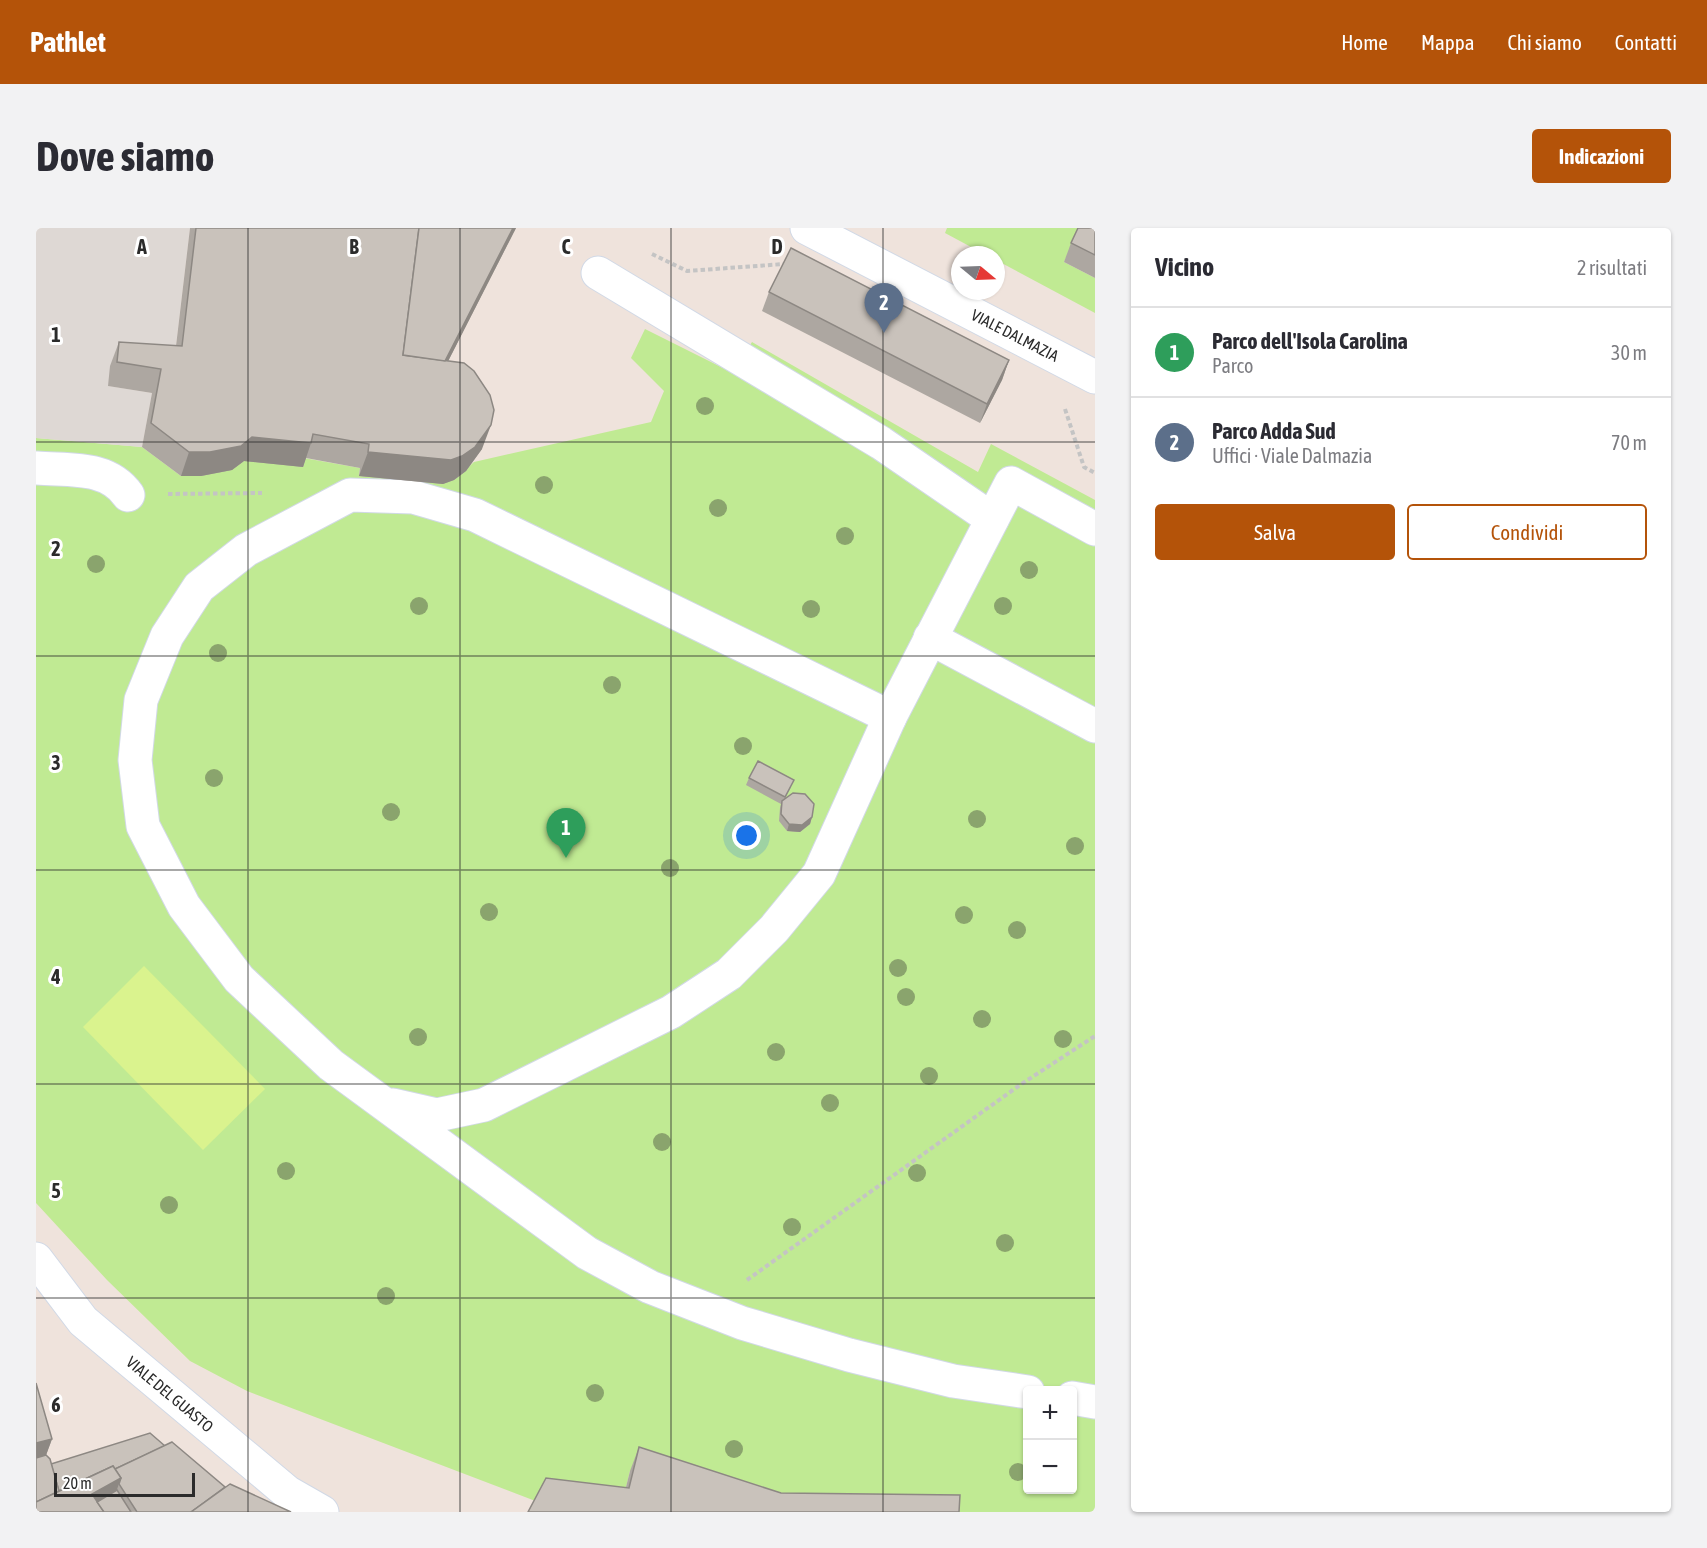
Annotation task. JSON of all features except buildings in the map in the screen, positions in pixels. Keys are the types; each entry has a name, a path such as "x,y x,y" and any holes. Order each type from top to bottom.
{"street":[{"name":"VIALE DALMAZIA","path":"807,228 1095,376"},
{"path":"598,273 881,443 992,519"},
{"path":"36,468 94,472 119,483 128,495"},
{"path":"376,1101 437,1115 484,1105 671,1012 729,974 774,929 819,873 890,717 1011,483 1095,529"},
{"path":"890,717 475,515 413,497 350,495 246,550 199,587 167,636 141,700 135,760 143,826 184,906 239,979 331,1065 376,1101 587,1253 650,1287 742,1323 849,1355 953,1381 1023,1391"},
{"path":"930,638 1095,726"},
{"name":"VIALE DEL GUASTO","path":"36,1259 83,1321 287,1492 322,1512"},
{"path":"1077,1399 1095,1402"}],"path":[{"path":"647,251 687,271 781,263 792,268"},
{"path":"1055,403 1065,409 1084,467 1095,473"},
{"path":"128,495 266,493"},
{"path":"706,1309 1011,1092 1095,1036"}],"green space":[{"path":"947,228 1081,228 1064,262 1095,278 1095,313 1005,265 1005,246 969,246 945,233"},
{"path":"645,329 733,373 752,342 978,472 991,444 1095,500 1095,1512 758,1512 630,1471 620,1512 538,1502 247,1391 190,1361 107,1280 36,1203 36,438 142,447 181,476 201,476 244,461 304,458 360,468 359,476 454,480 474,462 651,422 664,391 631,358"},
{"path":"144,966 265,1089 203,1150 83,1027"}],"shaded area":[{"path":"36,228 190,228 173,370 108,386 152,393 142,447 36,438"}],"place":[{"name":"Parco Adda Sud","path":"884,333"},
{"name":"Parco dell'Isola Carolina","path":"566,858"}]}
